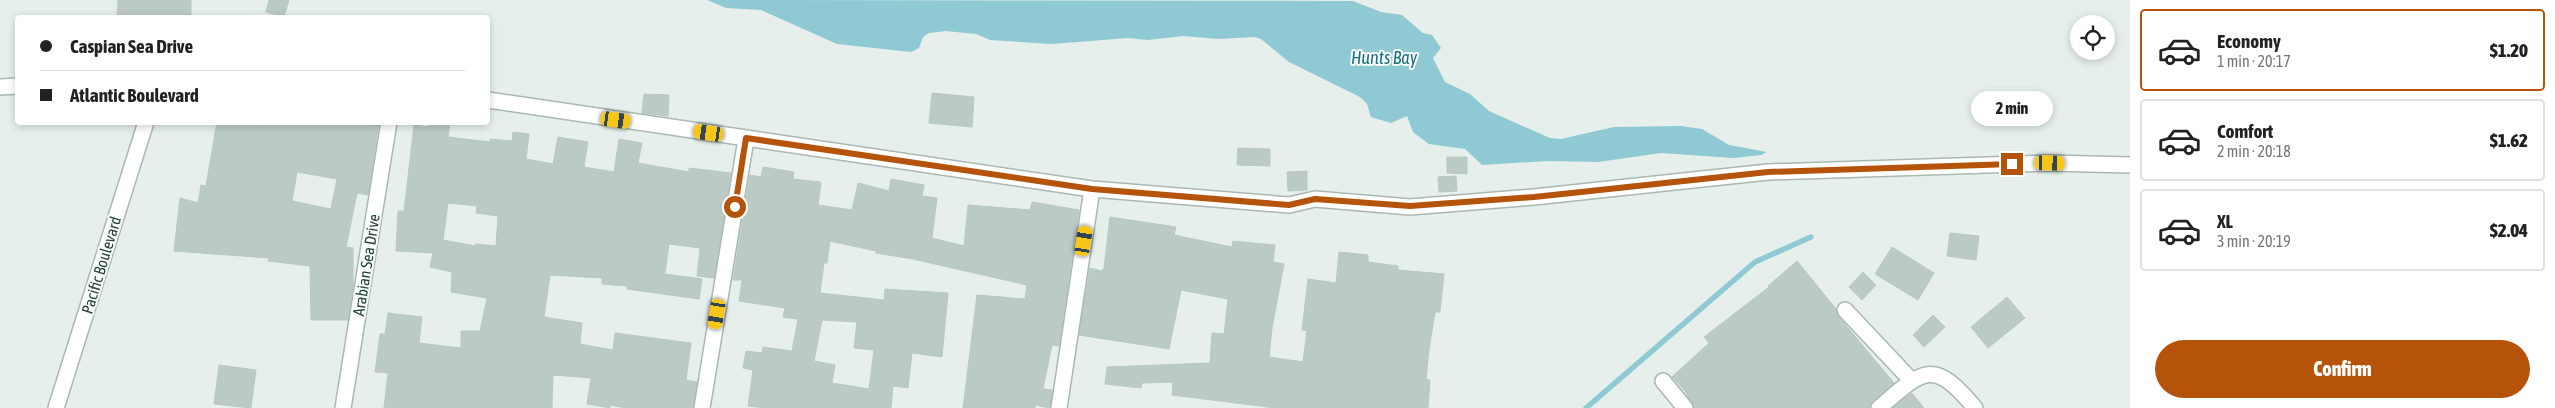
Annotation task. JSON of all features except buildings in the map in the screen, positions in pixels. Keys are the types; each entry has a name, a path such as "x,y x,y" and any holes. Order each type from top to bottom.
{"street":[{"path":"0,87 15,86"},
{"path":"490,100 1092,189 1289,205 1315,199 1410,206 1534,197 1768,172 2050,163 2130,164"},
{"name":"Pacific Boulevard","path":"56,408 145,125"},
{"name":"Arabian Sea Drive","path":"343,408 389,125"},
{"path":"702,408 746,138"},
{"path":"1059,408 1092,189"},
{"path":"1844,310 1911,380"},
{"path":"1879,408 1911,380 1924,374 1940,376 1956,385 1975,408"},
{"path":"1663,381 1685,408"}],"water":[{"name":"Hunts Bay","path":"707,0 1353,1 1381,12 1402,15 1423,33 1432,35 1441,48 1433,58 1445,82 1470,94 1489,111 1550,138 1561,139 1614,127 1681,126 1702,129 1729,145 1767,152 1761,155 1733,158 1661,153 1598,162 1548,161 1482,165 1465,149 1429,144 1413,132 1407,116 1391,123 1371,117 1367,104 1360,97 1289,62 1261,39 1255,37 1218,39 1183,36 1148,40 1128,38 1052,44 990,40 976,34 946,31 929,33 923,37 919,48 911,52 837,44 761,10 726,8"}],"waterway":[{"path":"1586,408 1755,262 1811,237"}],"route":[{"path":"735,207 746,138 1092,189 1289,205 1315,199 1410,206 1534,197 1768,172 2012,164"}]}
